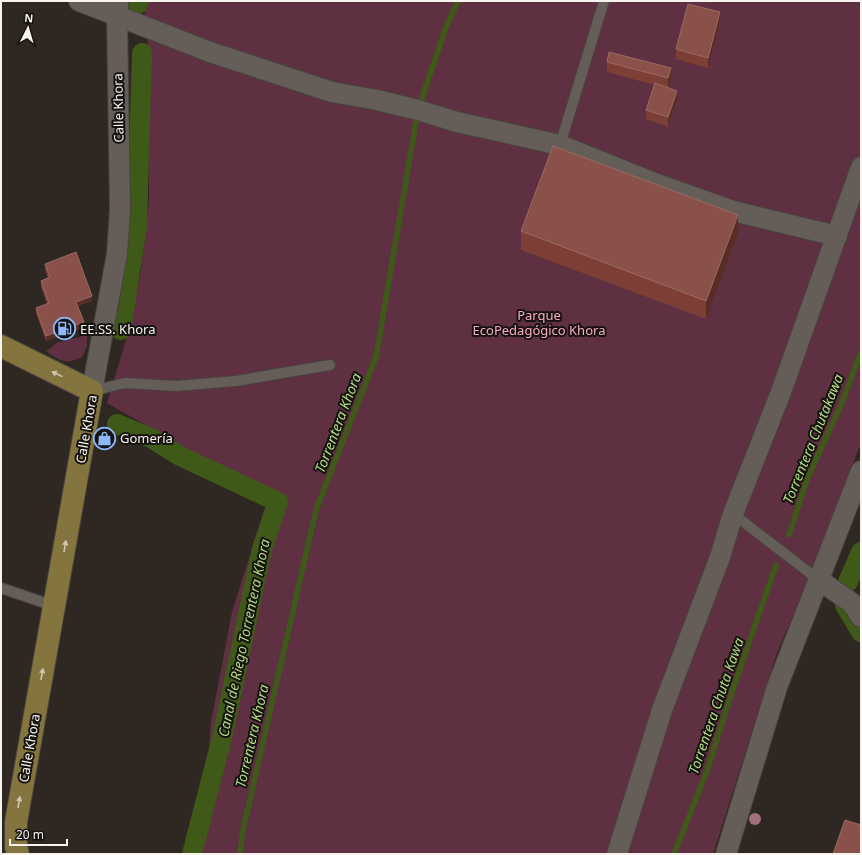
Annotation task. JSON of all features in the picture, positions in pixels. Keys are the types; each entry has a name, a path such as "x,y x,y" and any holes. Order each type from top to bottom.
{"main road":[{"path":"1,346 92,391"},
{"name":"Calle Khora","path":"18,854 16,847 16,822 92,391"}],"street":[{"path":"79,1 117,8 210,52 332,92 384,102 418,110 457,122 560,145 657,184 733,211 837,236"},
{"name":"Calle Khora","path":"92,391 116,254 120,209 117,8"},
{"path":"617,854 662,710 720,558 733,514 781,392 812,300 837,236 861,167"},
{"path":"726,854 777,687 861,471"},
{"path":"818,580 852,603 861,616"}],"lane":[{"path":"560,145 604,1"},
{"path":"92,391 125,383 176,386 236,381 330,365"},
{"path":"733,514 818,580"},
{"path":"1,588 54,606"}],"green space":[{"name":"Parque EcoPedagógico Khora","path":"144,1 861,1 861,443 807,583 777,653 713,854 201,854 211,722 232,612 269,495 107,403 129,330 141,270 149,200 149,60"},
{"path":"87,335 87,346 82,357 72,361 63,361 46,351 56,343"}],"building":[{"path":"688,4 720,12 708,58 676,49"},
{"path":"609,52 671,68 668,78 607,62"},
{"path":"655,83 677,91 668,117 646,110"},
{"path":"553,146 738,215 706,301 521,231"},
{"path":"76,252 92,296 76,302 84,322 46,336 36,308 49,303 41,281 50,277 45,264"},
{"path":"845,820 861,825 861,854 833,854"}],"waterway":[{"name":"Torrentera Khora","path":"240,854 243,830 316,510 376,357 418,110 446,27 458,1"},
{"name":"Canal de Riego Torrentera Khora","path":"121,330 137,226 142,53"},
{"name":"Torrentera Chutakawa","path":"789,535 808,477 841,405 861,352"},
{"name":"Canal de Riego Torrentera Khora","path":"117,424 151,438 180,456 278,502 262,549 222,738 192,854"},
{"name":"Canal de Riego Torrentera Khora","path":"848,582 861,552"},
{"name":"Torrentera Chuta Kawa","path":"674,854 707,771 732,692 776,565"},
{"name":"Canal de Riego Torrentera Khora","path":"845,605 861,632"}],"place":[{"name":"EE.SS. Khora","path":"65,329"},
{"name":"Gomería","path":"105,438"}]}
